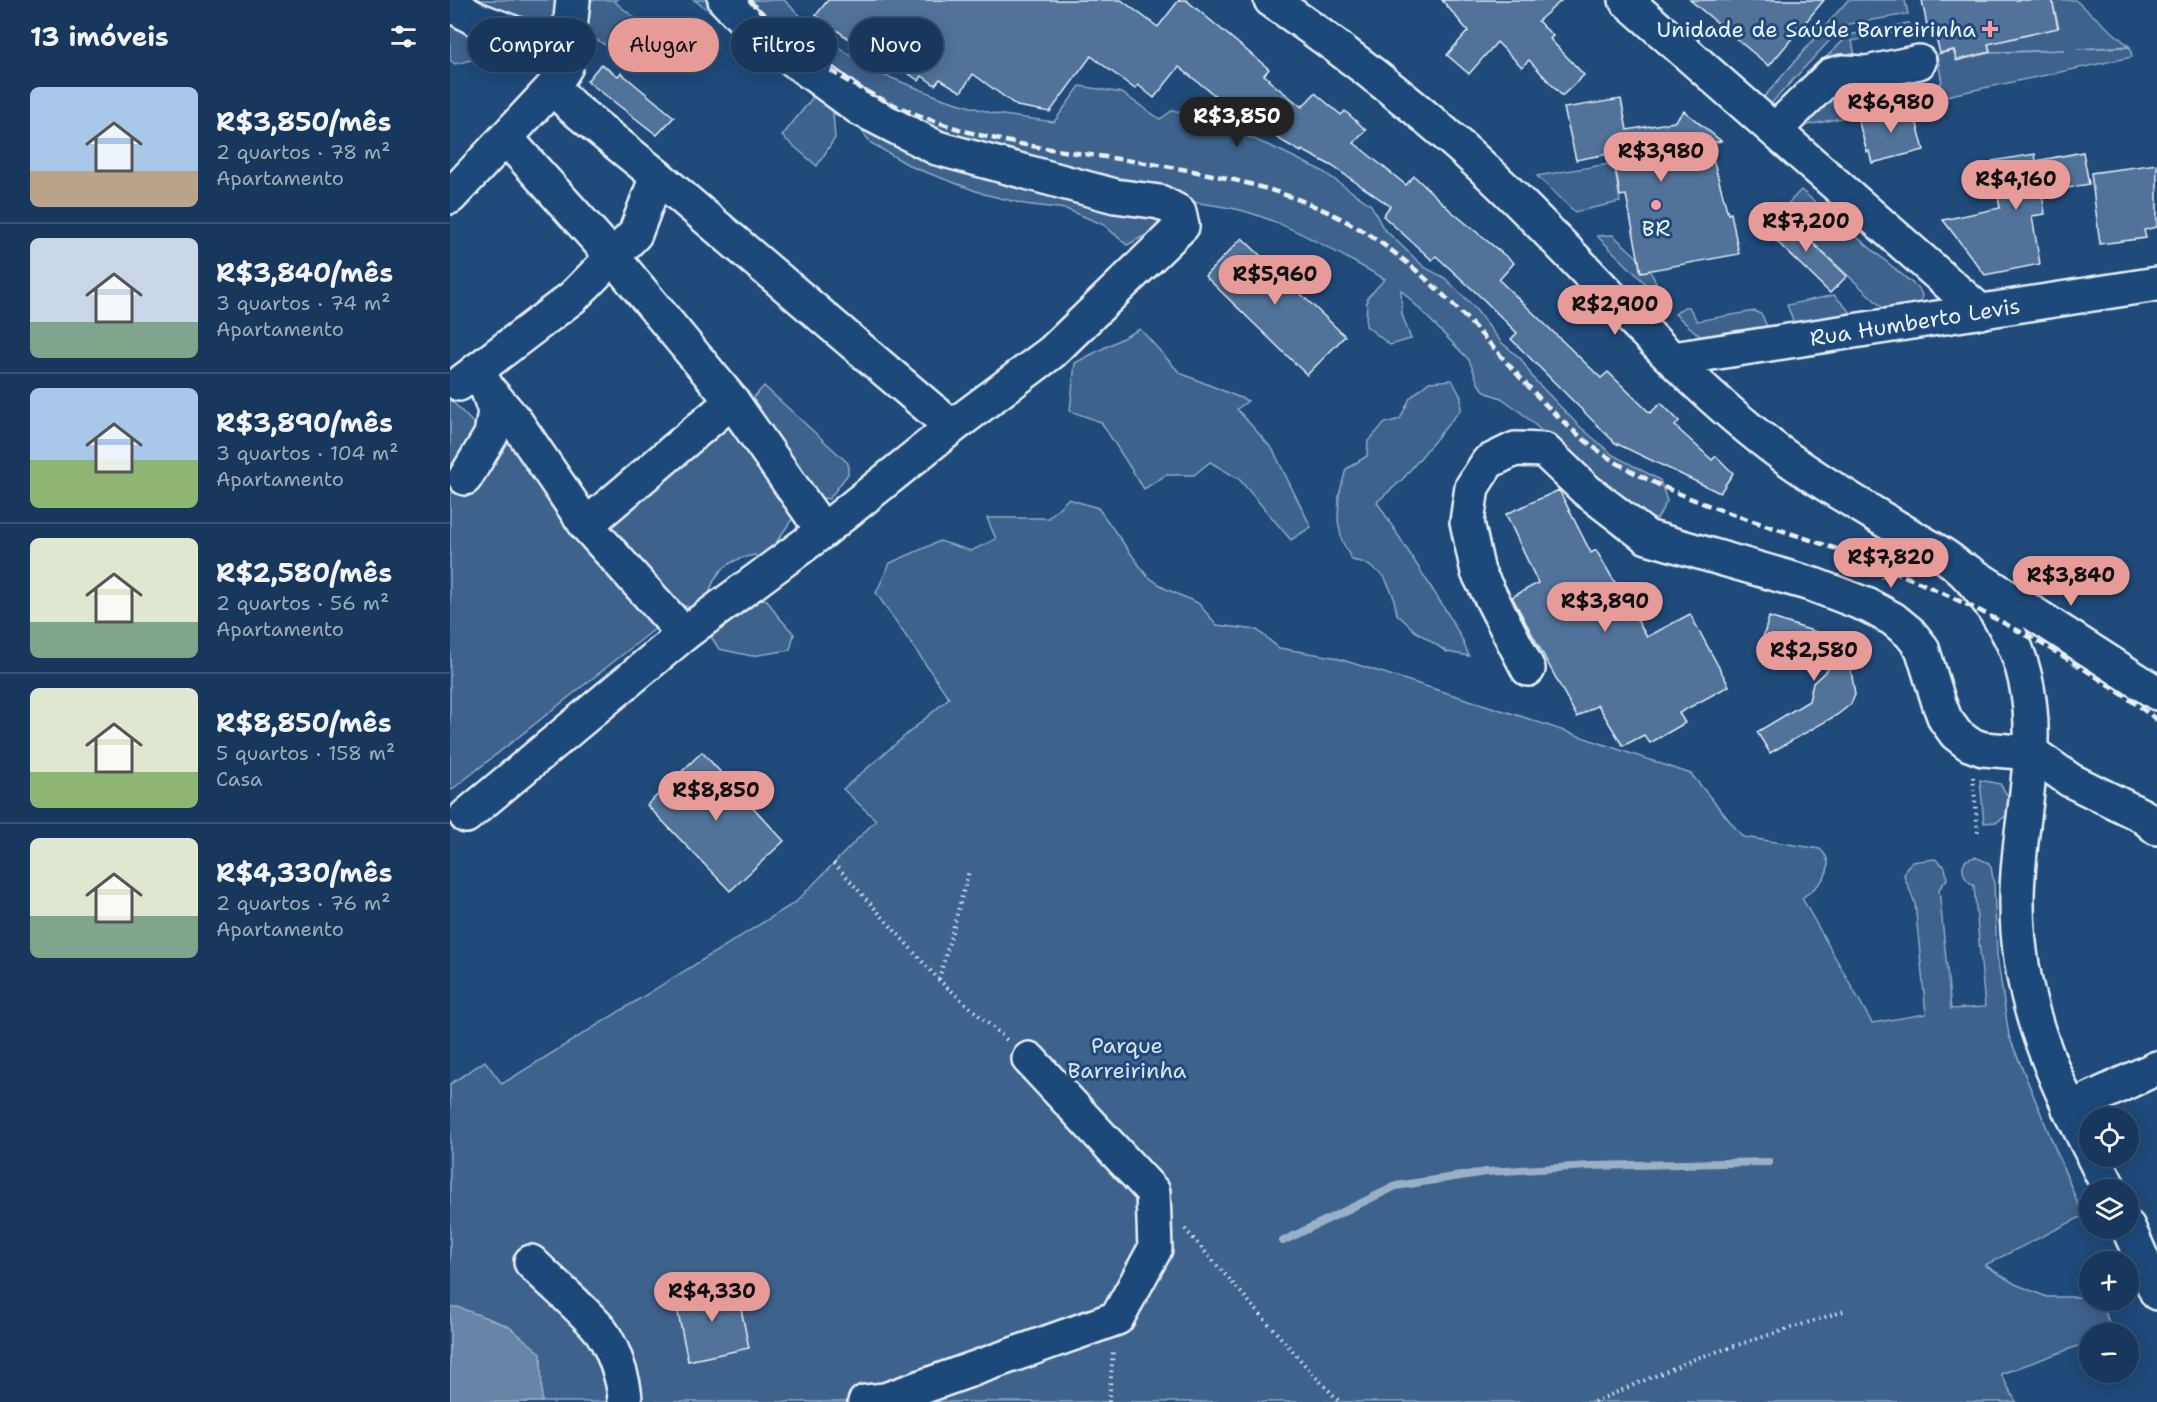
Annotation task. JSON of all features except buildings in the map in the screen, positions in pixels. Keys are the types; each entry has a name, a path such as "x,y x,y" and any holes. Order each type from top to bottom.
{"street":[{"path":"450,197 560,77 573,0"},
{"path":"466,816 684,634 823,531 952,427 1052,352 1182,226 1179,212 1160,202 1115,196 938,148 859,108 757,33 725,0"},
{"path":"1271,0 1364,67 1425,116 1483,168 1673,359 1747,426 1790,460 2157,693"},
{"path":"1626,0 1981,312"},
{"path":"450,4 474,18 519,35 560,77 572,107 657,176 952,427"},
{"path":"1775,130 1831,75 1844,72 1867,73 1919,62"},
{"path":"506,138 612,256 732,401 823,531"},
{"path":"474,380 573,297 635,234 657,176"},
{"name":"Rua Humberto Levis","path":"1673,359 2157,284"},
{"path":"465,478 491,435 495,411 474,380"},
{"path":"474,380 516,422 586,525 684,634"},
{"path":"586,525 732,401"},
{"path":"1528,669 1478,572 1467,522 1472,487 1488,462 1515,449 1544,450 1586,490 1647,537 1814,585 1869,606 1893,619 1923,648 1939,704 1945,719 1956,734 1969,744 1983,748 2032,753 2070,780 2143,816 2157,828"},
{"path":"1956,564 1984,595 2003,622 2016,650 2029,701 2032,753 2016,903 2021,969 2040,1039 2079,1129"},
{"path":"865,1402 885,1400 1116,1318 1155,1249 1153,1192 1029,1059"},
{"path":"2069,1110 2157,1068"},
{"path":"2133,1239 2157,1293"},
{"path":"531,1262 597,1325 614,1356 625,1391 625,1402"}],"path":[{"path":"1972,768 1978,833"},
{"path":"834,862 939,980 1029,1059"},
{"path":"939,980 969,871"},
{"path":"1153,1192 1340,1402"},
{"path":"1594,1402 1697,1358 1844,1311"},
{"path":"1109,1402 1116,1318"}],"green space":[{"path":"450,0 617,0 615,2 635,18 608,18 608,47 596,40 596,18 468,18 468,61 455,64 450,60"},
{"path":"694,0 784,0 803,18 731,18 731,28"},
{"path":"1848,0 1905,0 1908,14 1844,25 1765,110 1758,104"},
{"path":"2052,0 2075,0 2129,46 2077,49 2130,47 2132,57 1789,129 1832,85 1838,107 1862,103 1859,90 1893,89 1895,93 1942,83 1937,54 1953,51 1956,61 1990,53 2064,50 1991,52 1988,44 2059,27"},
{"path":"1909,23 1910,29 1852,41 1855,56 1830,60 1770,112 1849,35"},
{"path":"837,46 849,54 849,72 876,72 944,99 995,114 1054,122 1080,86 1122,93 1160,119 1173,110 1277,149 1322,171 1371,205 1383,228 1424,267 1445,278 1473,306 1501,342 1521,359 1533,378 1578,425 1613,455 1660,480 1667,501 1657,519 1637,515 1517,409 1501,398 1487,393 1479,385 1469,360 1401,290 1402,314 1411,339 1390,345 1366,326 1367,298 1385,279 1314,240 1278,223 1240,210 1176,200 1165,225 1127,245 1104,225 1066,209 1024,204 984,194 912,167 871,143 857,125 833,113 835,138 817,166 782,136 813,97 783,72 837,72"},
{"path":"1614,163 1620,202 1575,212 1537,176"},
{"path":"1801,190 1919,289 1922,295 1921,305 1885,310 1780,212"},
{"path":"1613,235 1638,258 1640,272 1650,271 1658,286 1657,295 1597,236"},
{"path":"1834,295 1857,319 1797,330 1787,305"},
{"path":"1684,307 1689,307 1697,321 1755,311 1762,315 1770,334 1709,344 1675,314"},
{"path":"1140,329 1180,373 1248,401 1237,409 1273,450 1311,527 1291,540 1239,479 1210,462 1194,475 1166,475 1144,489 1101,422 1070,411 1075,363"},
{"path":"1452,380 1461,397 1461,409 1402,480 1377,502 1448,614 1469,656 1447,652 1415,631 1397,614 1393,595 1384,576 1365,563 1352,560 1342,541 1338,521 1339,495 1346,469 1367,456 1368,441 1385,423 1400,419 1410,398 1429,382"},
{"path":"764,386 848,463 848,474 829,499 814,497 795,515 777,541 778,552 764,566 755,555 736,560 716,577 708,605 696,609 677,604 605,528 729,424"},
{"path":"450,399 480,430 461,457 450,487"},
{"path":"510,437 660,625 450,791 450,495 495,462 494,449"},
{"name":"Parque Barreirinha","path":"1068,499 1098,508 1147,576 1166,589 1198,603 1217,625 1257,630 1279,648 1333,657 1520,716 1691,774 1743,837 1820,849 1826,856 1828,870 1815,888 1802,898 1872,1023 1926,1014 1915,903 1904,876 1906,868 1912,862 1935,859 1945,867 1947,879 1939,889 1951,1009 1985,1007 1974,886 1965,877 1963,865 1966,860 1975,857 1987,862 1991,867 1994,884 1997,955 2009,1036 2079,1206 2079,1218 1985,1265 2015,1284 2047,1297 2079,1297 2079,1311 2105,1311 2109,1323 2079,1323 2079,1346 2001,1374 2016,1402 450,1402 450,1084 485,1061 502,1084 796,902 876,820 843,789 949,698 876,593 890,563 940,541 971,551 996,539 987,518 1048,518"},
{"path":"740,594 767,600 794,634 790,650 752,656 719,649 706,629"},
{"path":"1980,780 2000,784 2008,796 2007,815 1997,822 1984,823"}],"shaded area":[{"path":"450,1307 458,1307 508,1326 541,1353 542,1402 450,1402"}],"waterway":[{"path":"1283,1241 1396,1186 1486,1172 1590,1166 1769,1162"}],"railway":[{"path":"749,0 796,44 835,73 870,94 915,114 961,130 1008,142 1185,169 1222,177 1296,199 1332,214 1369,235 1420,273 1466,318 1559,418 1579,436 1624,467 1684,496 1874,563 1985,613 2091,673 2157,720"}],"place":[{"name":"Unidade de Saúde Barreirinha","path":"1990,29"},
{"name":"BR","path":"1656,205"}]}
